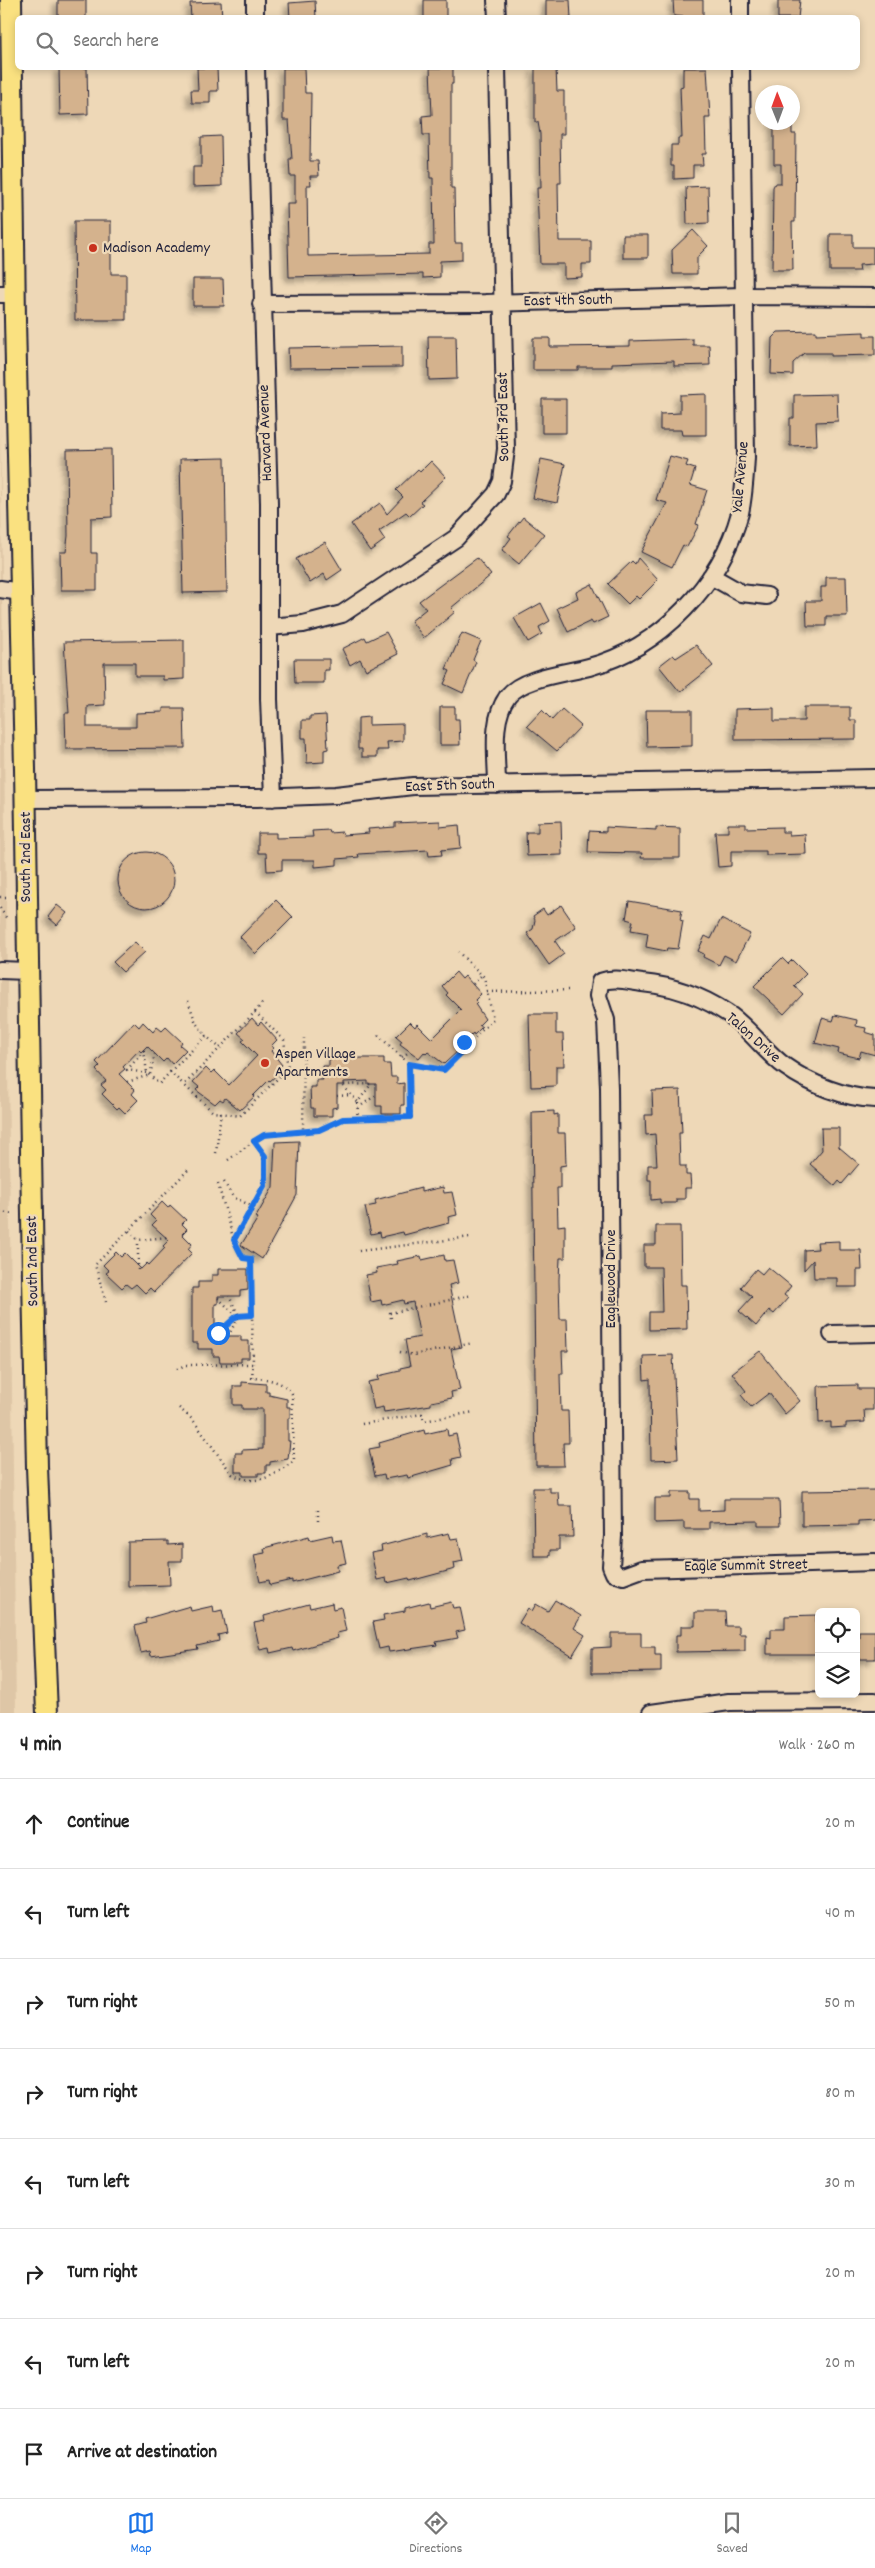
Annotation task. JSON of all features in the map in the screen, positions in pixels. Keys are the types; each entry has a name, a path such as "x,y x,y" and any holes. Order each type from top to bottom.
{"main road":[{"name":"South 2nd East","path":"11,0 6,46 7,320 21,592 37,1467 47,1713"}],"street":[{"path":"255,0 255,15"},
{"path":"496,0 497,15"},
{"path":"740,0 740,15"},
{"name":"Harvard Avenue","path":"256,70 261,304 268,503 272,798"},
{"name":"South 3rd East","path":"269,627 303,624 332,618 361,604 456,538 496,494 502,482 506,467 497,70"},
{"name":"Yale Avenue","path":"497,785 498,718 508,696 514,690 539,679 594,666 649,638 676,618 710,576 728,548 740,513 746,457 742,70"},
{"name":"East 4th South","path":"261,304 502,302 743,296 875,297"},
{"path":"710,576 741,593 767,596"},
{"path":"0,590 21,592"},
{"name":"East 5th South","path":"26,799 272,798 336,795 413,786 875,778"},
{"path":"0,970 27,971"},
{"name":"Talon Drive","path":"602,982 610,978 660,984 691,992 729,1014 785,1067 821,1086 864,1098 875,1099"},
{"name":"Eaglewood Drive","path":"602,982 598,996 606,1020 609,1088 613,1526 611,1566 614,1574 618,1575"},
{"path":"832,1334 875,1333"},
{"name":"Eagle Summit Street","path":"618,1575 622,1576 642,1568 875,1562"},
{"path":"651,1713 729,1702 875,1701"}],"path":[{"path":"0,897 6,897"},
{"path":"0,908 7,919"},
{"path":"377,1034 409,1064 444,1070 468,1046 493,1019 482,975 458,952"},
{"path":"473,984 482,975"},
{"path":"487,992 572,990"},
{"path":"188,1001 196,1023 206,1036 220,1048"},
{"path":"184,1084 264,1002"},
{"path":"170,1072 213,1112 240,1116 288,1068 284,1040 255,1012"},
{"path":"148,1074 144,1051 127,1070 148,1074 159,1084 206,1036"},
{"path":"303,1132 304,1038"},
{"path":"464,1042 468,1046"},
{"path":"402,1057 408,1052"},
{"path":"148,1074 155,1054"},
{"path":"228,1160 264,1135 319,1130 343,1119 410,1117 409,1064"},
{"path":"126,1082 148,1074"},
{"path":"357,1119 358,1102 371,1084 342,1084 358,1102"},
{"path":"337,1096 352,1095"},
{"path":"358,1108 376,1095"},
{"path":"216,1153 222,1113"},
{"path":"234,1240 254,1207 265,1184 265,1156 254,1141"},
{"path":"106,1302 95,1265 189,1169"},
{"path":"224,1182 233,1197 254,1207"},
{"path":"178,1407 193,1420 232,1474 241,1479 270,1478 294,1461 292,1394 290,1389 268,1378 252,1378 251,1259 243,1258 234,1240 218,1184"},
{"path":"0,1212 14,1214"},
{"path":"129,1231 138,1240 138,1270"},
{"path":"138,1240 169,1237"},
{"path":"359,1251 471,1237"},
{"path":"391,1318 390,1313 472,1295"},
{"path":"229,1296 238,1316"},
{"path":"218,1298 238,1316"},
{"path":"218,1333 238,1316 252,1315"},
{"path":"228,1336 238,1316"},
{"path":"400,1352 413,1355 472,1343"},
{"path":"177,1369 185,1365 253,1364"},
{"path":"362,1424 422,1414 424,1421 474,1412"},
{"path":"318,1510 318,1524"}],"shaded area":[{"path":"0,420 16,1713 0,1713"}],"building":[{"path":"58,0 86,0 86,15 58,15"},
{"path":"424,0 446,0 446,15 424,15"},
{"path":"546,0 570,0 571,15 546,15"},
{"path":"673,0 703,0 703,15 674,15"},
{"path":"778,0 800,0 798,15 778,15"},
{"path":"315,1 316,15 290,15 289,3"},
{"path":"221,2 222,15 191,15 190,3"},
{"path":"59,70 87,70 88,114 60,115"},
{"path":"197,70 217,70 218,91 210,91 210,103 192,103 191,90 198,90"},
{"path":"283,70 304,70 305,93 311,93 310,161 318,161 319,176 310,176 311,185 307,185 308,256 429,254 429,244 434,244 433,178 430,178 429,135 423,135 422,116 432,115 430,70 453,70 453,84 451,84 451,188 454,188 455,243 462,243 462,260 440,261 440,277 423,278 423,274 289,277 287,204 295,204 295,176 290,176 289,159 292,159 289,120 283,120"},
{"path":"535,70 556,70 557,91 564,91 564,134 560,134 561,183 558,183 559,241 591,241 591,264 582,264 582,277 564,278 564,264 540,264 537,188 541,188 540,134 538,122 535,122"},
{"path":"683,70 707,70 710,118 705,118 706,154 702,154 703,165 693,165 693,178 674,179 674,166 671,166 671,145 678,145 678,138 682,138 680,87 683,86"},
{"path":"774,130 792,130 792,134 796,134 795,222 792,222 793,270 772,270 773,187 775,183 781,183 781,164 774,164"},
{"path":"221,136 222,186 193,187 193,167 201,167 201,137"},
{"path":"708,186 709,223 687,224 686,187"},
{"name":"Madison Academy","path":"74,221 111,221 111,274 126,274 126,320 75,320"},
{"path":"693,230 708,246 697,257 697,274 673,274 672,250"},
{"path":"830,234 853,234 853,247 873,247 873,264 859,265 860,271 830,271"},
{"path":"623,235 648,235 648,258 623,258"},
{"path":"193,279 223,279 224,306 193,306"},
{"path":"816,331 816,334 864,332 864,336 875,336 875,355 831,356 831,353 804,353 793,363 793,375 771,374 772,338 778,332"},
{"path":"428,336 456,336 457,379 429,380"},
{"path":"533,338 550,338 550,347 630,346 630,341 693,339 693,345 709,345 710,365 674,366 674,361 612,363 612,367 578,367 578,370 533,370"},
{"path":"402,346 402,367 289,368 288,348"},
{"path":"706,394 706,435 682,435 681,430 660,430 660,414 680,413 680,395"},
{"path":"837,394 838,421 816,422 817,445 790,446 790,418 794,418 794,395"},
{"path":"542,399 566,399 566,433 542,433"},
{"path":"111,449 112,517 91,518 91,553 97,553 97,590 61,590 60,552 66,552 68,536 67,450"},
{"path":"670,456 688,461 686,466 695,469 690,485 707,490 696,524 699,525 687,547 683,545 672,567 641,552 667,503 656,500"},
{"path":"225,458 227,592 183,593 180,459"},
{"path":"541,459 565,464 557,503 533,498"},
{"path":"431,461 446,477 420,502 423,504 410,516 406,512 379,531 385,540 370,551 351,524 380,503 387,514 403,497 396,490 418,469 420,472"},
{"path":"523,517 544,534 519,564 502,550 511,538 508,536"},
{"path":"325,542 342,570 327,580 324,574 310,583 296,559"},
{"path":"477,558 491,575 451,608 455,612 424,638 411,621 426,609 419,601"},
{"path":"638,558 658,580 639,599 636,596 628,604 608,584 632,561 635,564"},
{"path":"826,577 846,577 847,616 826,616 826,626 807,626 806,601 821,601 821,587 826,587"},
{"path":"592,584 608,617 593,624 591,621 568,632 557,608 578,598 576,592"},
{"path":"541,603 550,621 539,627 542,634 528,642 514,618"},
{"path":"386,632 398,654 366,670 360,659 350,665 342,649 365,637 367,641"},
{"path":"462,633 481,641 473,660 476,662 463,693 444,684 450,671 446,669"},
{"path":"184,640 184,679 163,680 163,676 135,676 135,663 104,663 105,705 87,706 87,727 136,727 136,713 163,712 163,708 184,708 185,748 66,749 65,713 69,713 64,642"},
{"path":"696,645 713,666 680,692 659,666 673,655 676,658"},
{"path":"294,659 329,659 329,670 324,670 324,683 295,683"},
{"path":"440,707 455,707 455,719 459,719 460,745 440,745"},
{"path":"804,707 850,707 850,720 856,720 856,739 735,740 735,709 774,708 774,721 804,721"},
{"path":"562,709 581,726 557,751 527,726 542,710 552,720"},
{"path":"646,710 692,710 692,746 647,747"},
{"path":"326,715 328,749 324,750 324,762 307,763 306,738 302,738 302,720 310,720 310,716"},
{"path":"369,717 369,725 403,724 403,741 387,742 388,750 377,750 377,757 362,757 362,749 358,749 358,718"},
{"path":"440,821 440,827 459,825 461,848 441,850 442,855 429,856 428,850 358,854 359,857 337,859 337,865 315,867 315,860 282,860 282,870 267,871 266,853 258,853 258,833 276,833 276,838 313,837 312,831 329,830 330,833 342,832 343,835 369,833 368,829 395,827 395,823"},
{"path":"561,821 562,855 527,856 526,832 538,832 538,822"},
{"path":"728,824 746,824 746,828 782,827 782,832 789,832 789,835 805,834 806,854 766,855 766,851 731,851 731,866 718,867 715,832 728,832"},
{"path":"606,827 656,830 656,827 680,828 680,858 641,858 642,853 588,852 589,831 606,832"},
{"path":"146,852 157,854 166,860 172,869 174,880 172,891 166,900 157,906 146,908 135,906 126,900 120,891 118,880 120,869 126,860 135,854"},
{"path":"276,900 293,917 256,954 240,937"},
{"path":"629,901 682,910 680,920 683,921 678,949 667,948 666,951 646,947 648,933 631,930 633,921 626,919"},
{"path":"57,905 67,913 57,925 48,917"},
{"path":"561,905 576,927 555,941 564,954 549,965 527,933 533,929 535,920 533,916 543,909 547,915"},
{"path":"721,919 750,934 736,961 724,955 719,965 703,957 704,954 698,951 705,936 711,939"},
{"path":"135,942 145,952 123,972 113,962"},
{"path":"782,958 788,964 792,960 806,974 794,986 803,994 784,1014 754,986"},
{"name":"Aspen Village Apartments","path":"456,972 462,979 465,976 481,994 475,1000 477,1002 475,1004 485,1019 479,1025 482,1027 474,1035 473,1033 444,1064 428,1052 426,1054 424,1052 419,1058 400,1044 402,1041 396,1036 410,1022 415,1027 417,1024 432,1039 461,1010 446,995 448,993 442,986"},
{"path":"529,1014 556,1014 556,1034 563,1034 564,1066 556,1066 556,1086 531,1087"},
{"path":"835,1015 857,1020 856,1026 866,1028 865,1032 875,1035 875,1055 861,1051 859,1058 838,1053 839,1049 815,1043 822,1018 833,1021"},
{"name":"Aspen Village Apartments","path":"252,1018 258,1025 261,1022 277,1040 271,1046 274,1048 271,1051 282,1065 276,1071 278,1074 269,1080 240,1110 225,1098 223,1101 220,1099 215,1104 196,1090 199,1087 193,1082 206,1068 211,1073 214,1070 229,1085 257,1056 242,1041 245,1039 238,1033"},
{"path":"134,1022 139,1027 143,1022 153,1032 157,1027 162,1031 166,1027 182,1042 180,1045 186,1050 172,1064 167,1058 163,1062 147,1046 141,1052 139,1050 119,1074 135,1090 132,1094 138,1100 125,1113 119,1107 117,1109 102,1094 106,1090 101,1085 106,1081 96,1070 100,1066 96,1062"},
{"name":"Aspen Village Apartments","path":"384,1058 384,1064 390,1064 391,1077 397,1077 397,1084 404,1083 404,1105 401,1105 401,1114 382,1114 382,1106 376,1106 376,1084 368,1084 368,1081 344,1082 344,1085 337,1085 337,1107 332,1108 332,1116 314,1116 314,1108 311,1108 310,1087 316,1087 316,1080 323,1080 322,1066 329,1066 329,1059"},
{"path":"680,1090 682,1133 679,1133 680,1166 686,1166 686,1175 690,1175 691,1188 685,1188 685,1199 676,1199 676,1203 660,1203 660,1199 651,1200 651,1180 648,1180 648,1165 657,1165 655,1134 646,1135 645,1115 653,1115 652,1091"},
{"path":"554,1111 554,1115 558,1114 558,1133 565,1133 566,1165 560,1166 560,1188 557,1188 558,1226 565,1225 565,1258 560,1258 560,1319 567,1319 568,1351 562,1351 563,1374 560,1374 561,1411 568,1411 569,1443 563,1443 564,1466 536,1466 532,1112"},
{"path":"821,1128 839,1128 839,1147 859,1164 842,1184 839,1181 835,1186 810,1164 822,1150"},
{"path":"299,1141 297,1195 262,1259 241,1245 258,1218 256,1217 273,1187 275,1142"},
{"path":"443,1187 444,1193 452,1192 457,1215 448,1217 449,1223 404,1235 403,1232 381,1237 380,1232 371,1234 365,1207 376,1205 375,1200 421,1188 421,1192"},
{"path":"162,1202 168,1208 170,1205 186,1220 182,1224 187,1229 182,1234 192,1244 188,1249 192,1253 154,1292 150,1288 145,1293 136,1284 131,1288 126,1284 122,1288 106,1273 109,1271 103,1265 116,1252 121,1257 125,1253 141,1269 147,1263 149,1265 165,1248 163,1246 169,1240 152,1225 156,1221 150,1215"},
{"path":"656,1226 680,1226 681,1285 686,1285 687,1329 649,1330 649,1312 662,1312 661,1267 644,1267 644,1245 656,1245"},
{"path":"839,1241 839,1250 861,1250 862,1270 857,1270 857,1287 837,1287 837,1278 814,1278 813,1260 804,1270 804,1250 818,1249 817,1242"},
{"path":"444,1255 445,1261 453,1260 458,1283 449,1285 462,1347 451,1349 460,1390 451,1392 452,1398 431,1402 431,1405 384,1412 383,1407 374,1409 368,1382 379,1380 378,1376 400,1371 400,1368 410,1366 405,1340 420,1337 413,1302 404,1304 403,1300 382,1305 381,1300 371,1302 366,1275 377,1273 376,1268 398,1264 397,1261 421,1256 422,1260"},
{"path":"768,1267 791,1286 784,1295 788,1298 774,1314 769,1310 756,1326 739,1311 752,1297 741,1287 756,1269 762,1274"},
{"path":"218,1269 248,1269 248,1290 240,1291 240,1296 218,1296 218,1304 215,1304 215,1328 218,1328 218,1336 241,1336 241,1341 249,1341 249,1358 241,1358 241,1362 220,1362 219,1356 213,1356 213,1349 198,1349 198,1343 192,1343 192,1288 198,1288 198,1282 212,1282 212,1275 218,1275"},
{"path":"760,1351 800,1401 785,1414 769,1393 751,1407 741,1395 746,1391 732,1373"},
{"path":"673,1355 678,1459 651,1460 650,1379 644,1380 643,1356"},
{"path":"242,1382 266,1384 266,1392 269,1392 269,1395 287,1399 287,1407 290,1407 290,1418 288,1418 288,1441 290,1441 288,1459 270,1462 270,1465 266,1465 266,1473 258,1473 258,1476 243,1476 243,1472 235,1472 235,1453 242,1453 242,1450 263,1449 263,1409 242,1409 242,1405 233,1405 233,1386 242,1386"},
{"path":"858,1385 858,1389 873,1389 873,1410 864,1410 865,1422 846,1423 846,1427 831,1428 831,1422 819,1423 818,1386"},
{"path":"447,1429 448,1436 456,1434 461,1457 452,1459 453,1465 408,1478 407,1475 385,1479 384,1474 375,1476 369,1449 380,1447 379,1443 424,1430 425,1434"},
{"path":"533,1488 550,1488 550,1492 558,1492 559,1506 572,1506 573,1537 559,1537 559,1550 550,1550 550,1556 534,1556"},
{"path":"875,1490 875,1520 858,1521 858,1525 802,1526 802,1491"},
{"path":"671,1492 690,1492 690,1499 699,1499 699,1511 724,1510 724,1499 779,1499 780,1526 758,1526 758,1521 709,1522 709,1529 684,1529 684,1522 655,1523 655,1498 671,1498"},
{"path":"449,1533 451,1539 458,1538 463,1561 454,1563 455,1569 410,1581 409,1578 387,1583 386,1578 377,1580 371,1553 382,1551 381,1546 427,1534 427,1538"},
{"path":"332,1535 333,1541 341,1540 346,1563 337,1565 338,1571 292,1583 292,1580 270,1585 269,1580 260,1582 254,1555 265,1553 264,1548 309,1536 310,1540"},
{"path":"168,1541 168,1545 182,1544 182,1561 169,1561 170,1585 128,1586 128,1542"},
{"path":"555,1600 581,1616 574,1628 585,1635 572,1656 519,1623 528,1608 532,1611 536,1604 548,1611"},
{"path":"429,1602 430,1607 451,1602 453,1608 460,1607 465,1630 456,1632 458,1638 436,1642 437,1645 389,1652 388,1647 379,1649 373,1622 384,1620 383,1615 405,1611 405,1608"},
{"path":"332,1603 333,1609 341,1607 346,1631 337,1633 338,1638 293,1651 292,1648 270,1653 269,1648 260,1650 254,1623 265,1621 264,1616 309,1604 310,1608"},
{"path":"190,1606 191,1611 213,1606 214,1612 222,1610 227,1633 218,1635 219,1641 197,1646 198,1649 151,1656 150,1651 141,1653 135,1626 146,1623 145,1619"},
{"path":"695,1612 725,1612 726,1626 739,1626 739,1634 745,1634 745,1651 676,1652 676,1635 681,1635 681,1626 695,1626"},
{"path":"815,1615 815,1654 767,1654 767,1637 771,1638 771,1629 785,1629 785,1616"},
{"path":"860,1631 875,1631 875,1659 860,1659"},
{"path":"611,1633 641,1633 641,1647 655,1647 655,1655 661,1655 661,1672 592,1673 592,1648 611,1647"}],"place":[{"name":"Madison Academy","path":"93,248"},
{"name":"Aspen Village Apartments","path":"265,1063"}],"route":[{"path":"218,1333 237,1316 252,1315 251,1259 243,1258 234,1240 254,1207 265,1184 265,1156 254,1141 264,1135 319,1130 343,1119 410,1117 409,1064 444,1070 468,1046 464,1042"}]}
